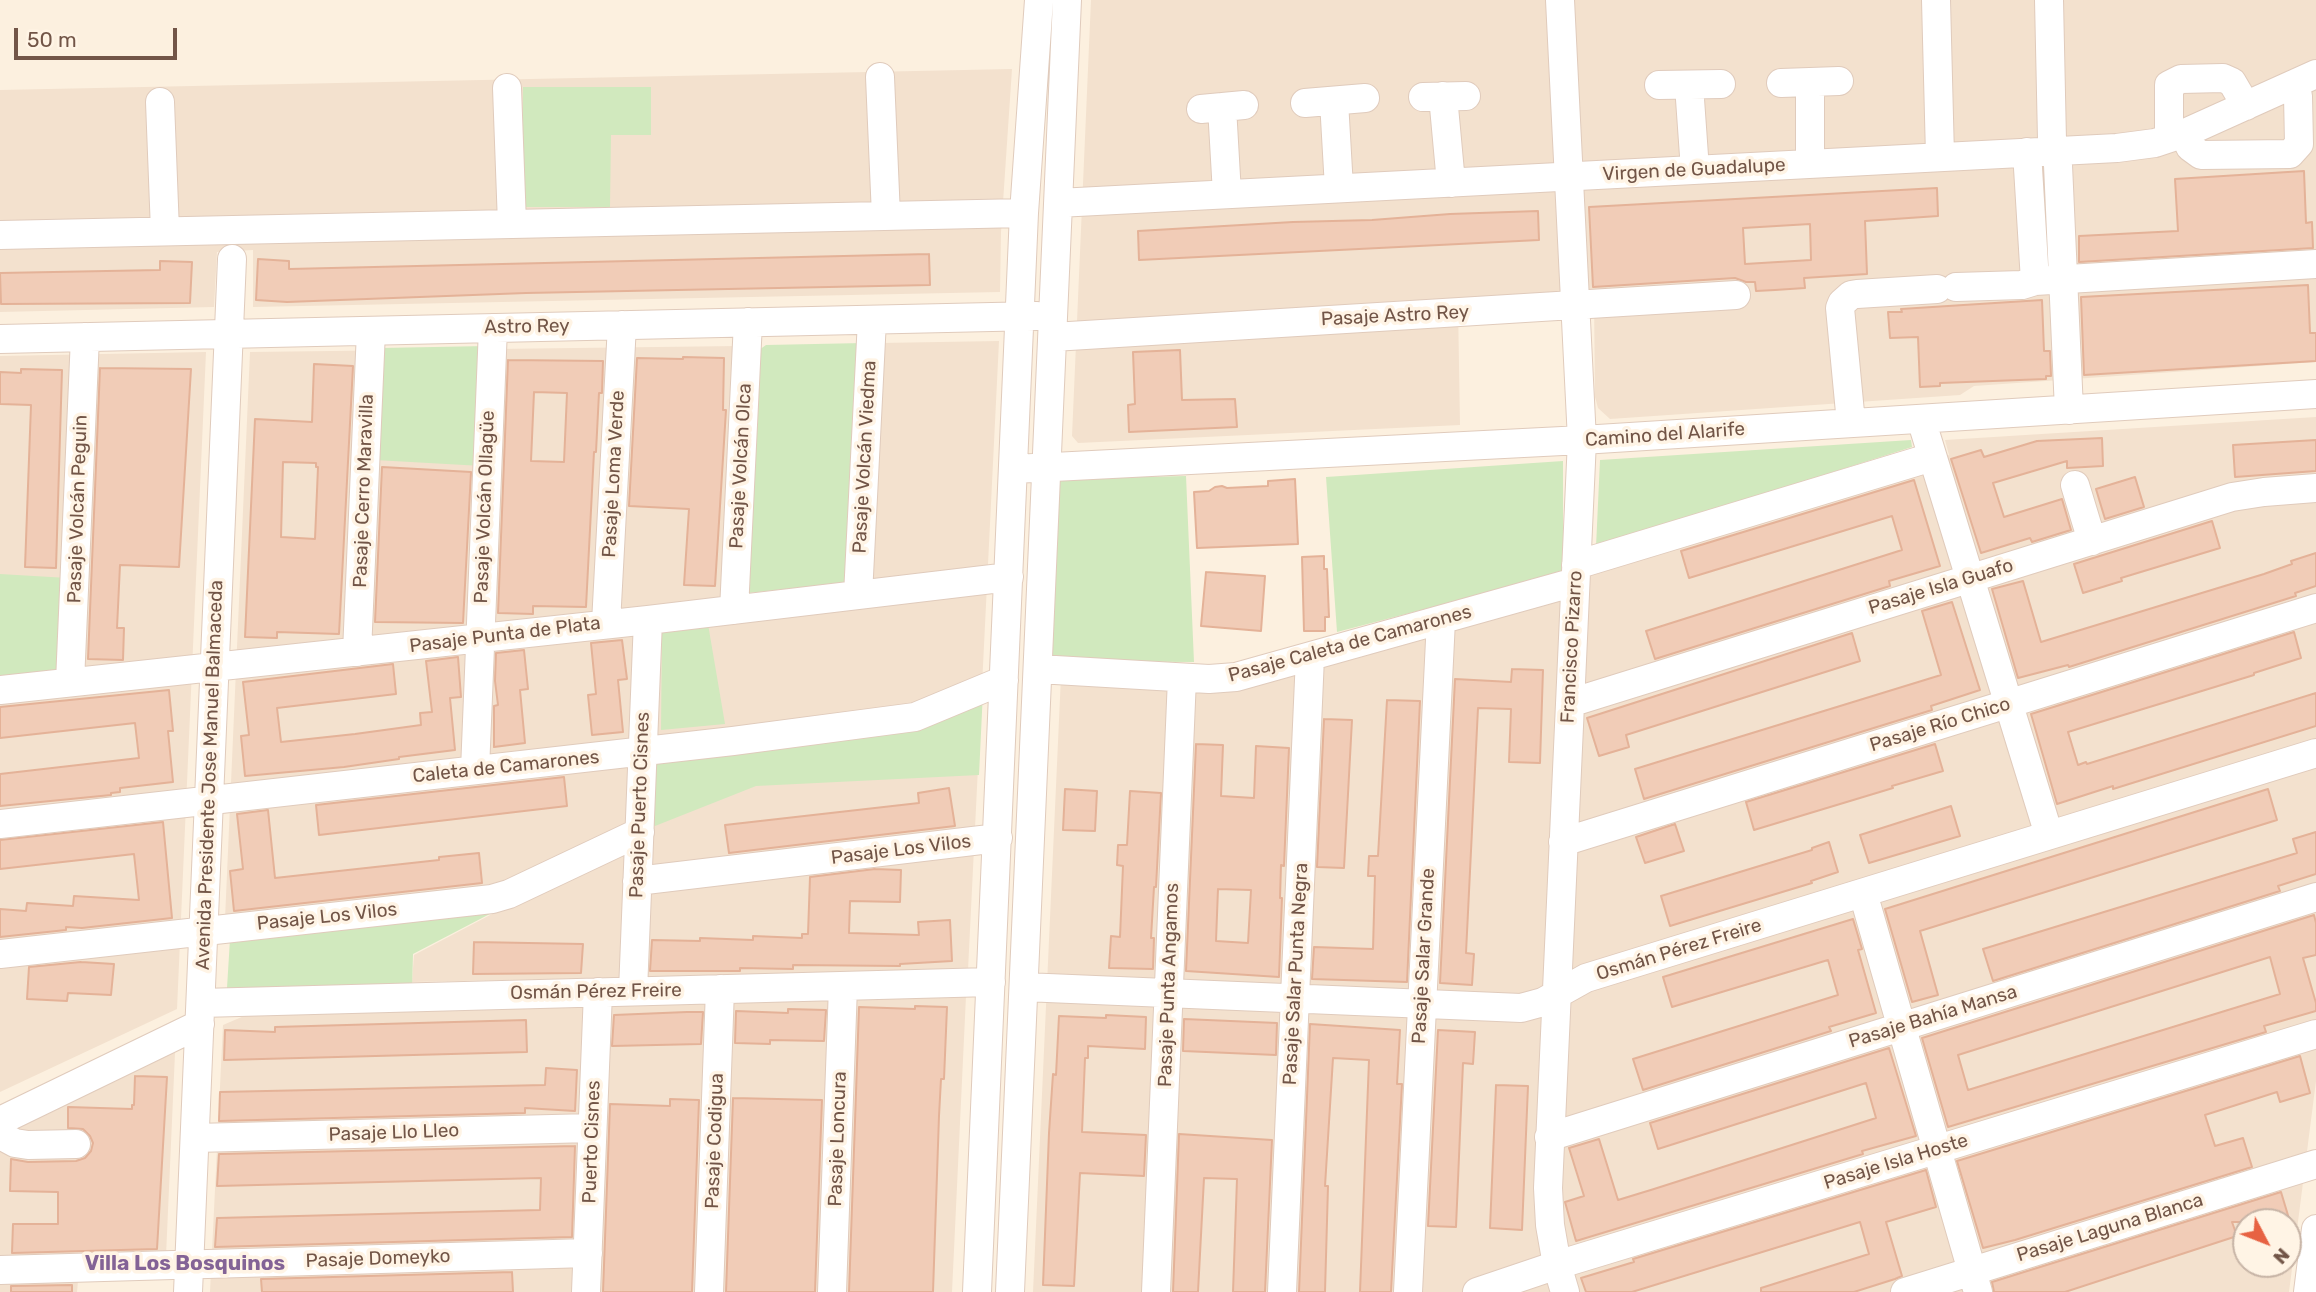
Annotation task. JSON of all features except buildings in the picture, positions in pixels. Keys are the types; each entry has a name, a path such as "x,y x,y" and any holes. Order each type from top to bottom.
{"street":[{"path":"977,1292 1024,214 1039,0"},
{"path":"1010,1292 1068,0"},
{"name":"Francisco Pizarro","path":"1560,0 1582,440 1549,1137 1548,1205 1557,1265 1565,1292"},
{"path":"1936,0 1940,156"},
{"path":"2049,0 2052,140 2058,165 2069,410"},
{"path":"880,77 886,216"},
{"path":"2246,106 2232,82 2223,78 2181,79 2169,85 2169,128 2201,155 2290,154 2299,144 2298,96 2304,79"},
{"name":"Virgen de Guadalupe","path":"1058,203 2118,148 2155,143 2180,135 2304,79"},
{"path":"1781,83 1839,81"},
{"path":"1810,82 1810,163"},
{"path":"1659,85 1721,84"},
{"path":"1689,85 1695,170"},
{"path":"507,89 512,224"},
{"path":"1444,96 1451,183"},
{"path":"1305,103 1365,98"},
{"path":"1334,101 1339,188"},
{"path":"160,102 165,231"},
{"path":"1222,107 1227,194"},
{"path":"2027,152 2035,281"},
{"path":"0,234 1024,214"},
{"name":"Avenida Presidente Jose Manuel Balmaceda","path":"189,1278 232,259"},
{"path":"1852,423 1840,308 1851,295 2316,264"},
{"name":"Pasaje Astro Rey","path":"1053,326 1576,305 1737,295"},
{"name":"Astro Rey","path":"0,339 1021,316 1053,326"},
{"name":"Pasaje Volcán Viedma","path":"858,595 872,320"},
{"name":"Pasaje Volcán Olca","path":"734,610 748,322"},
{"name":"Pasaje Loma Verde","path":"606,623 622,325"},
{"name":"Pasaje Volcán Ollagüe","path":"475,770 493,328"},
{"name":"Pasaje Cerro Maravilla","path":"357,652 371,331"},
{"name":"Pasaje Volcán Peguin","path":"70,682 85,337"},
{"name":"Camino del Alarife","path":"1014,469 1582,440 2316,394"},
{"path":"1921,419 2049,835"},
{"name":"Pasaje Caleta de Camarones","path":"1038,669 1182,678 1236,677 1441,620 1932,457"},
{"path":"2075,485 2092,541"},
{"name":"Pasaje Isla Guafo","path":"1570,703 2232,497 2316,488"},
{"name":"Pasaje Punta de Plata","path":"0,690 648,620 1009,577"},
{"name":"Pasaje Río Chico","path":"1563,842 2316,608"},
{"name":"Pasaje Puerto Cisnes","path":"633,991 648,620"},
{"name":"Pasaje Salar Grande","path":"1408,1292 1441,620"},
{"name":"Pasaje Salar Punta Negra","path":"1282,1292 1310,657"},
{"name":"Pasaje Punta Angamos","path":"1156,1292 1182,678"},
{"name":"Caleta de Camarones","path":"0,824 915,717 1004,680"},
{"name":"Osmán Pérez Freire","path":"1024,987 1510,1009 1530,1006 1586,978 2316,753"},
{"name":"Pasaje Los Vilos","path":"0,954 492,899 509,894 640,832"},
{"name":"Pasaje Los Vilos","path":"637,881 998,838"},
{"path":"1863,893 1975,1282"},
{"name":"Pasaje Bahía Mansa","path":"1549,1137 2316,897"},
{"name":"Osmán Pérez Freire","path":"0,1121 200,1014 598,992 991,982"},
{"name":"Pasaje Loncura","path":"832,1292 843,986"},
{"name":"Pasaje Codigua","path":"709,1292 720,989"},
{"name":"Puerto Cisnes","path":"586,1292 598,992"},
{"name":"Pasaje Isla Hoste","path":"1477,1292 1557,1265 2316,1034"},
{"name":"Pasaje Llo Lleo","path":"195,1138 592,1128"},
{"path":"0,1135 15,1143 28,1145 76,1144"},
{"name":"Pasaje Laguna Blanca","path":"1905,1292 1975,1282 2316,1164"},
{"path":"2308,1292 2316,1229"},
{"name":"Pasaje Domeyko","path":"0,1270 189,1278 588,1253"}],"shaded area":[{"path":"1091,0 2316,0 2316,362 1974,386 1960,395 1610,419 1598,408 1595,397 1594,297 1458,305 1460,425 1078,443 1072,436"},
{"path":"1012,69 1001,232 1000,292 253,307 253,250 217,252 214,307 0,312 0,90"},
{"path":"999,341 968,970 412,982 414,955 513,903 508,882 225,919 250,352 738,346 726,619 870,602 880,343"},
{"path":"206,352 177,1009 0,1092 0,356"},
{"path":"2316,417 2316,1081 2300,1208 2232,1208 2232,1278 2291,1278 2289,1292 1033,1292 1061,676 1229,688 1949,455 1945,440"},
{"path":"966,996 952,1292 210,1292 223,1025 244,1016"},
{"path":"164,1053 175,1053 166,1256 80,1260 77,1292 0,1292 0,1130"}],"green space":[{"path":"523,87 651,87 651,135 611,135 610,207 522,207"},
{"path":"864,343 850,582 749,593 759,350 766,345"},
{"path":"487,346 482,466 375,460 380,348"},
{"path":"1911,440 1912,447 1596,547 1600,460"},
{"path":"1563,461 1563,573 1337,632 1326,477"},
{"path":"1186,476 1194,662 1047,661 1057,479"},
{"path":"0,574 68,578 66,669 0,677"},
{"path":"708,624 725,724 661,730 662,628"},
{"path":"983,691 979,775 756,786 655,826 651,822 653,763"},
{"path":"507,905 413,954 412,990 227,988 230,939"}],"district":[{"name":"Villa Los Bosquinos","path":"185,1264"}]}
